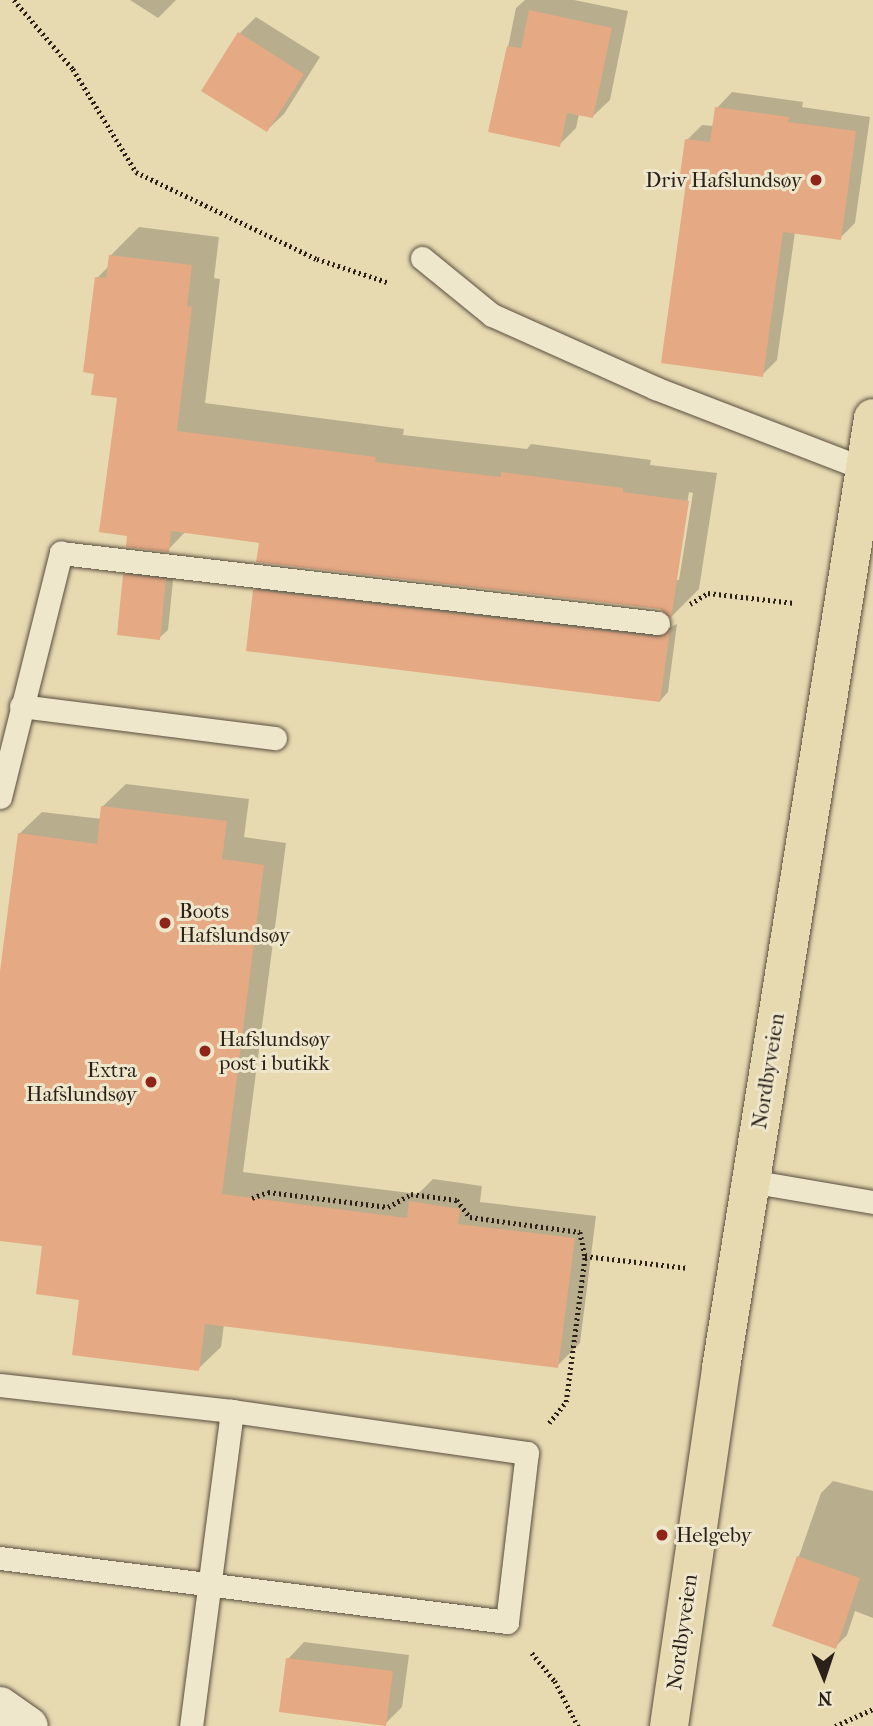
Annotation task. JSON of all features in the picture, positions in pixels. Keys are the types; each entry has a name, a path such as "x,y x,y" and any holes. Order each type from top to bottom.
{"main road":[{"name":"Nordbyveien","path":"668,1726 750,1181 873,418"}],"street":[{"path":"0,1706 29,1726"}],"lane":[{"path":"422,258 492,315 655,388 865,469"},
{"path":"0,797 61,553 659,624"},
{"path":"21,706 275,738"},
{"path":"750,1181 873,1202"},
{"path":"0,1385 232,1410 527,1453 507,1622 0,1558"},
{"path":"191,1726 232,1410"}],"path":[{"path":"14,0 73,69 136,172 317,260 391,283"},
{"path":"659,624 708,593 805,605"},
{"path":"251,1198 268,1192 388,1206 411,1194 457,1200 470,1217 580,1232 585,1256 566,1402 527,1453"},
{"path":"585,1256 690,1268"},
{"path":"507,1622 555,1681 578,1726"},
{"path":"835,1726 873,1709"}],"building":[{"path":"529,10 612,28 593,118 567,113 560,147 488,132 507,46 521,48"},
{"path":"238,32 304,74 267,132 201,91"},
{"path":"715,107 789,117 788,122 856,131 841,240 783,232 763,377 661,363 686,183 679,182 685,139 710,142"},
{"path":"109,255 192,265 187,306 192,307 177,431 376,457 375,462 501,477 501,472 623,488 623,492 689,501 671,619 660,609 256,562 259,543 171,531 169,552 126,547 127,536 99,532 117,398 91,395 94,374 83,372 95,277 106,278"},
{"path":"123,574 166,579 160,640 117,635"},
{"path":"253,590 656,637 670,630 660,702 246,651"},
{"path":"101,806 227,821 222,859 264,865 222,1194 407,1218 409,1201 460,1209 458,1224 575,1238 558,1368 205,1324 199,1371 72,1355 79,1300 36,1294 42,1246 0,1241 0,971 18,833 97,844"},
{"path":"797,1556 860,1578 836,1649 772,1626"},
{"path":"286,1658 393,1671 386,1726 279,1712"}],"place":[{"name":"Driv Hafslundsøy","path":"816,180"},
{"name":"Boots Hafslundsøy","path":"165,923"},
{"name":"Hafslundsøy post i butikk","path":"205,1051"},
{"name":"Extra Hafslundsøy","path":"151,1082"},
{"name":"Helgeby","path":"662,1535"}]}
